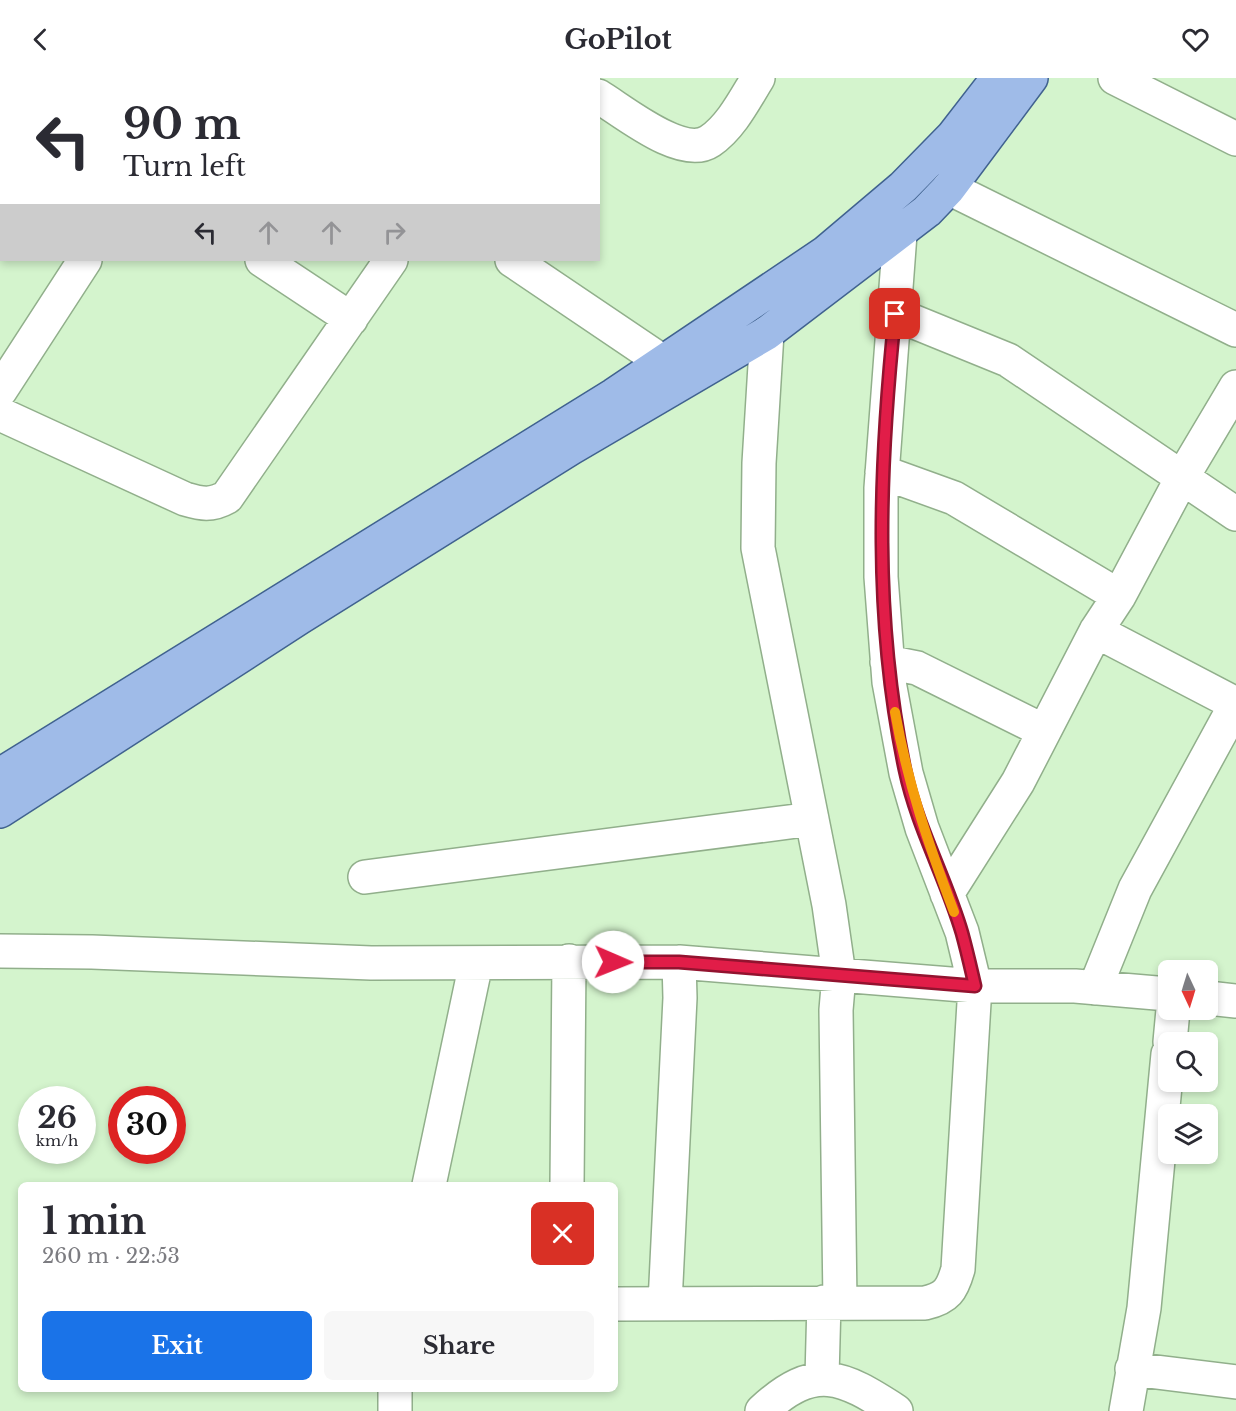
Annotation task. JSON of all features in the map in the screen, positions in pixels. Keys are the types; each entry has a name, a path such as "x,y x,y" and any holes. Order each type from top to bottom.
{"main road":[{"path":"0,775 663,362 825,253 886,202 953,136 998,78"},
{"path":"0,811 299,618 561,454 767,333 900,234 927,211 949,188 1031,78"}],"street":[{"path":"600,97 654,131 675,142 694,147 709,142 723,129 758,78"},
{"path":"1115,78 1236,139"},
{"path":"949,188 1236,330"},
{"path":"618,1304 925,1303 941,1299 952,1289 960,1253 975,986 962,932 906,772 887,662 881,576 882,472 900,234"},
{"path":"0,391 84,261"},
{"path":"264,261 351,319"},
{"path":"0,414 185,500 204,505 215,504 227,496 390,261"},
{"path":"513,261 663,362"},
{"path":"895,314 1008,360 1236,514"},
{"path":"767,333 759,464 758,548 830,905 838,991 832,1302 822,1377"},
{"path":"947,894 1018,782 1096,631 1119,596 1183,477 1236,387"},
{"path":"882,472 954,498 1119,596"},
{"path":"1095,988 1135,889 1236,704 1096,631"},
{"path":"887,662 917,668 1044,731"},
{"path":"365,877 812,819"},
{"path":"0,951 92,951 371,963 476,963 568,977 680,981 838,991 975,986 1095,988 1158,993"},
{"path":"430,1182 476,963"},
{"path":"567,1182 568,977"},
{"path":"665,1303 680,981"},
{"path":"1218,999 1236,1001"},
{"path":"1126,1411 1144,1308 1164,1092"},
{"path":"1132,1369 1236,1382"},
{"path":"762,1411 776,1398 796,1386 822,1377 859,1387 896,1411"},
{"path":"395,1392 395,1411"}],"slow traffic":[{"path":"895,712 906,772 922,828 954,912"}],"route":[{"path":"613,962 679,962 975,986 962,932 922,828 906,772 889,681 881,576 880,488 895,314"}]}
